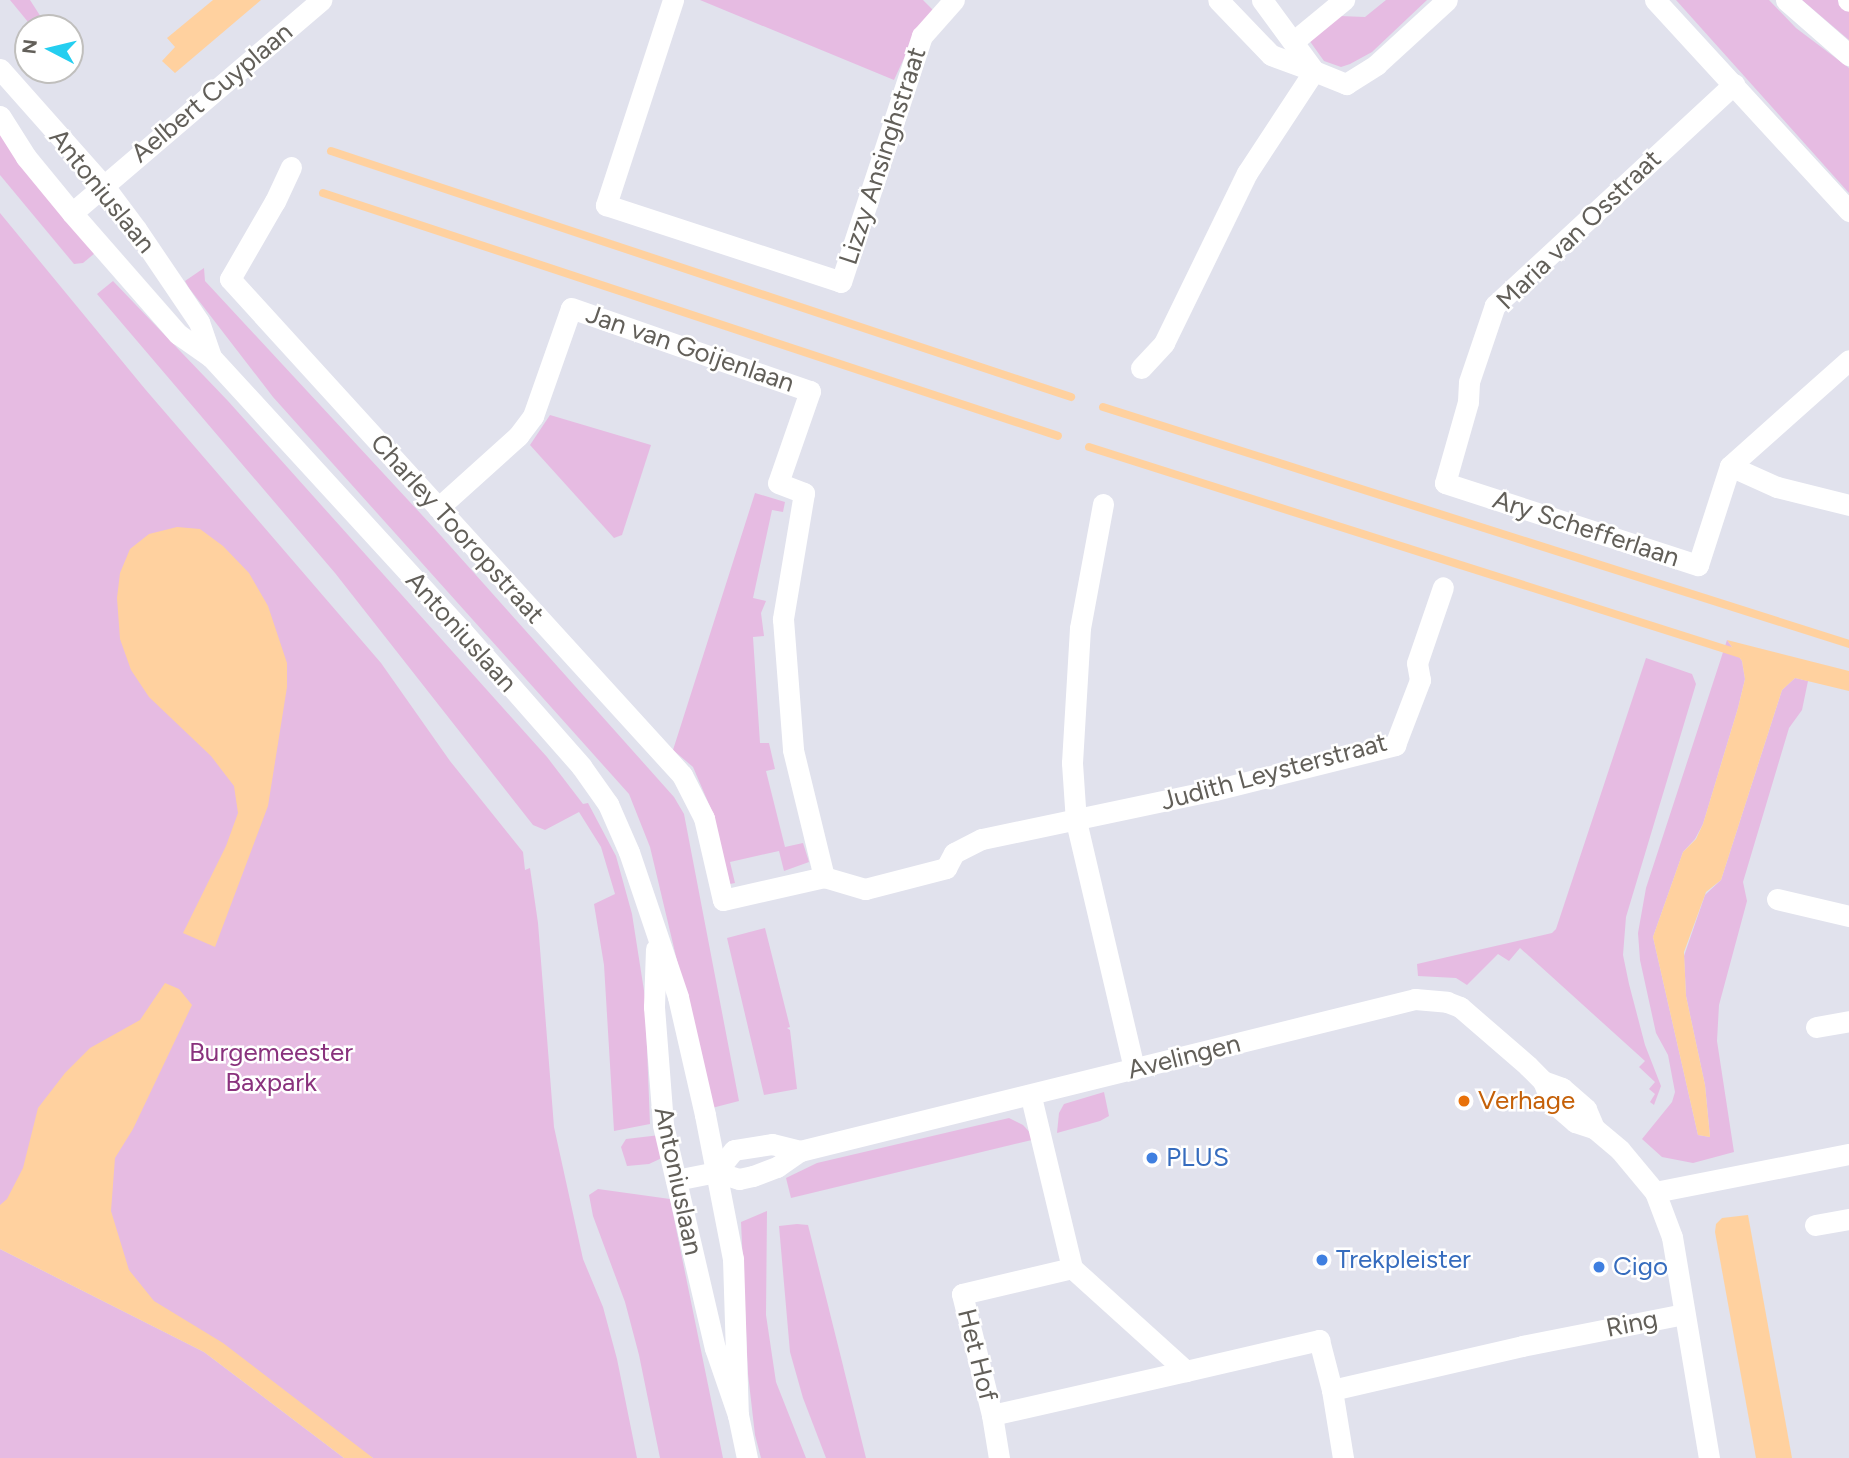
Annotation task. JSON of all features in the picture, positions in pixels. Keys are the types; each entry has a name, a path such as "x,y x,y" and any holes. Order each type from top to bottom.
{"street":[{"name":"Aelbert Cuyplaan","path":"72,213 321,0"},
{"name":"Lizzy Ansinghstraat","path":"673,0 606,205 841,282 922,36 954,0"},
{"path":"1218,0 1271,55 1346,84 1376,65 1447,0"},
{"path":"1262,0 1314,71"},
{"path":"1294,41 1344,0"},
{"path":"1655,0 1849,211"},
{"path":"1786,0 1849,55"},
{"name":"Antoniuslaan","path":"0,69 104,186 199,322 211,357"},
{"path":"1141,368 1164,343 1247,173 1314,71"},
{"name":"Maria van Osstraat","path":"1445,483 1468,402 1469,382 1495,305 1734,84"},
{"name":"Antoniuslaan","path":"0,116 26,157 178,334 211,357 581,766 608,804 629,852 678,998 716,1172 733,1259 738,1415"},
{"name":"Charley Tooropstraat","path":"291,167 275,201 230,279 682,775 704,818 723,900 824,877"},
{"name":"Jan van Goijenlaan","path":"438,508 518,436 533,416 571,308 810,391 778,483 804,493 783,619 793,750 824,877"},
{"path":"1849,360 1730,466 1777,486 1849,505"},
{"name":"Ary Schefferlaan","path":"1445,483 1698,565 1730,466"},
{"path":"1103,504 1080,628 1072,763 1076,821 1134,1069"},
{"name":"Judith Leysterstraat","path":"1076,821 1395,745 1420,680 1417,663 1443,587"},
{"path":"824,877 865,889 946,867 954,853 982,839 1076,821"},
{"path":"1777,899 1849,916"},
{"name":"Antoniuslaan","path":"657,940 654,1007 663,1125 715,1348 738,1415 747,1458"},
{"name":"Avelingen","path":"800,1151 772,1144 734,1150 716,1172 739,1179 753,1176 777,1167 800,1151 1031,1097 1415,999 1447,1002 1460,1007 1543,1081 1551,1101 1563,1112 1575,1122 1594,1128 1620,1150 1655,1192"},
{"path":"1816,1027 1849,1021"},
{"path":"1031,1097 1072,1268 1186,1371"},
{"path":"1655,1192 1849,1154"},
{"path":"676,1180 716,1172"},
{"name":"Ring","path":"1332,1390 1522,1346 1684,1314 1672,1237 1655,1192"},
{"path":"1815,1225 1849,1219"},
{"name":"Het Hof","path":"1072,1268 962,1294 992,1415 1319,1340 1332,1390"},
{"path":"1684,1314 1709,1458"},
{"path":"1332,1390 1343,1458"},
{"path":"992,1415 999,1458"}],"green space":[{"path":"10,0 30,0 39,14 22,14"},
{"path":"700,0 923,0 933,10 917,30 894,80"},
{"path":"1386,0 1427,0 1372,52 1341,67 1324,61 1309,40 1340,16 1365,17"},
{"path":"1676,0 1769,0 1796,28 1849,68 1849,193"},
{"path":"1802,0 1840,0 1849,11 1849,40"},
{"path":"0,133 95,253 83,263 74,264 0,175"},
{"name":"Burgemeester Baxpark","path":"0,213 145,389 381,663 450,761 523,852 525,870 530,868 538,923 554,1127 583,1259 603,1307 617,1359 637,1458 373,1458 0,1221"},
{"path":"204,268 205,281 434,528 674,797 684,814 739,1101 712,1108 650,847 629,794 273,397 185,281"},
{"path":"113,281 228,401 547,757 583,804 588,803 616,856 632,914 645,997 650,1124 614,1131 604,965 594,904 615,894 601,847 579,812 545,830 533,825 335,573 97,294"},
{"path":"550,415 651,445 622,535 614,538 530,445"},
{"path":"755,493 785,502 783,512 772,510 753,598 766,601 761,613 764,636 753,637 760,743 769,743 775,769 766,771 785,847 803,843 809,862 784,871 779,851 730,862 735,883 730,884 711,809 693,767 673,750"},
{"path":"1727,640 1742,661 1745,679 1738,708 1703,824 1695,839 1683,852 1653,937 1698,1135 1710,1137 1705,1085 1686,996 1684,956 1705,895 1721,880 1782,690 1795,678 1808,681 1802,710 1789,728 1743,882 1747,901 1719,1005 1717,1041 1734,1152 1693,1163 1662,1157 1642,1139 1672,1102 1675,1092 1668,1055 1656,1033 1640,960 1638,933 1646,888"},
{"path":"1646,658 1692,674 1696,684 1626,917 1623,955 1629,984 1645,1045 1661,1086 1654,1105 1650,1102 1655,1094 1649,1089 1655,1082 1639,1067 1645,1061 1520,948 1509,961 1498,954 1467,985 1456,978 1418,976 1417,964 1552,933 1556,929"},
{"path":"765,928 790,1027 787,1028 790,1030 797,1089 764,1095 727,938"},
{"path":"1104,1092 1109,1116 1057,1133 1059,1113 1064,1104"},
{"path":"1009,1118 1023,1125 1036,1139 791,1198 786,1178 817,1163"},
{"path":"660,1135 664,1157 649,1164 627,1166 621,1147 626,1139"},
{"path":"598,1189 670,1199 723,1458 660,1458 625,1302 593,1216 589,1195"},
{"path":"767,1211 766,1315 776,1382 806,1458 761,1458 755,1435 748,1374 741,1222"},
{"path":"808,1225 866,1458 826,1458 803,1398 790,1352 779,1226"},
{"path":"0,1249 204,1352 344,1458 0,1458"}],"shaded area":[{"path":"213,0 261,0 175,73 162,61 175,47 167,38"},
{"path":"177,527 200,529 223,546 249,573 268,606 287,663 287,687 268,806 215,947 183,933 226,846 238,813 234,786 211,756 149,697 131,670 120,639 117,598 120,573 130,549 149,534"},
{"path":"1727,640 1849,671 1849,691 1795,678 1782,690 1721,880 1706,892 1684,952 1686,996 1705,1085 1710,1137 1698,1135 1653,937 1683,852 1696,839 1703,824 1738,708 1745,679 1742,661"},
{"path":"165,983 179,989 192,1005 133,1129 115,1158 111,1211 129,1270 154,1301 223,1343 373,1458 344,1458 204,1352 0,1249 0,1205 7,1199 23,1168 38,1108 65,1073 90,1048 140,1020"},
{"path":"1748,1215 1792,1458 1756,1458 1715,1232 1716,1224 1722,1218"}],"waterway":[{"path":"331,151 1071,397"},
{"path":"323,193 1058,436"},
{"path":"1103,407 1849,644"},
{"path":"1089,447 1744,655"}],"place":[{"name":"Verhage","path":"1464,1101"},
{"name":"PLUS","path":"1152,1158"},
{"name":"Trekpleister","path":"1322,1260"},
{"name":"Cigo","path":"1599,1267"}]}
